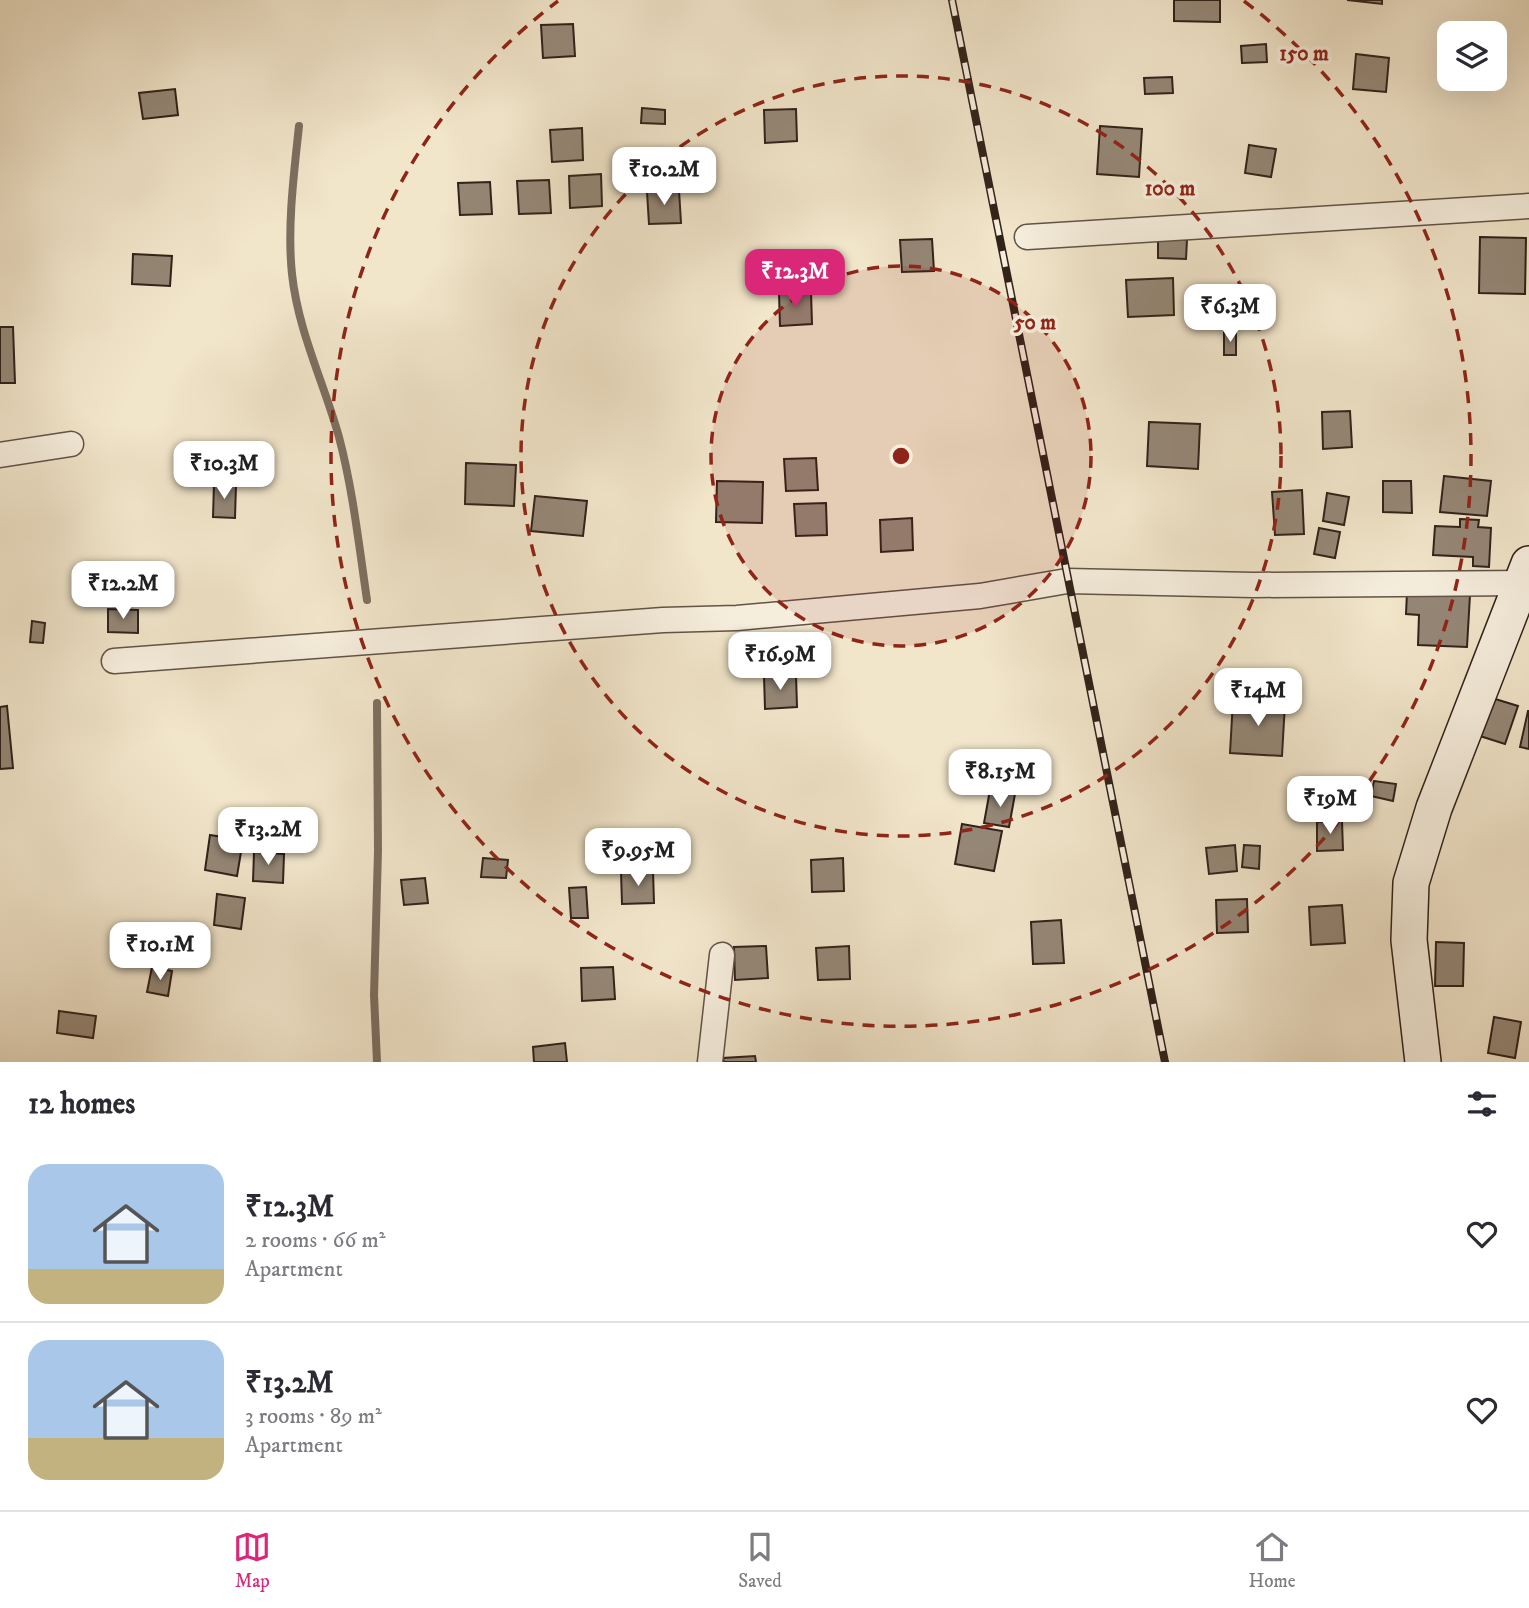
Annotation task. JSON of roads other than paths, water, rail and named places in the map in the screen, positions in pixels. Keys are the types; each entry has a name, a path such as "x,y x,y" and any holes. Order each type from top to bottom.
{"main road":[{"path":"1423,1062 1409,940 1411,883 1434,808 1526,576"}],"street":[{"path":"1027,237 1529,206"},
{"path":"0,455 71,444"},
{"path":"114,661 663,620 737,618 980,596 1067,581 1254,584 1526,576"},
{"path":"710,1062 722,955"}],"waterway":[{"path":"299,126 291,219 295,295 344,457 367,600"},
{"path":"377,703 378,851 374,995 377,1062"}],"railway":[{"path":"952,0 1165,1062"}]}
